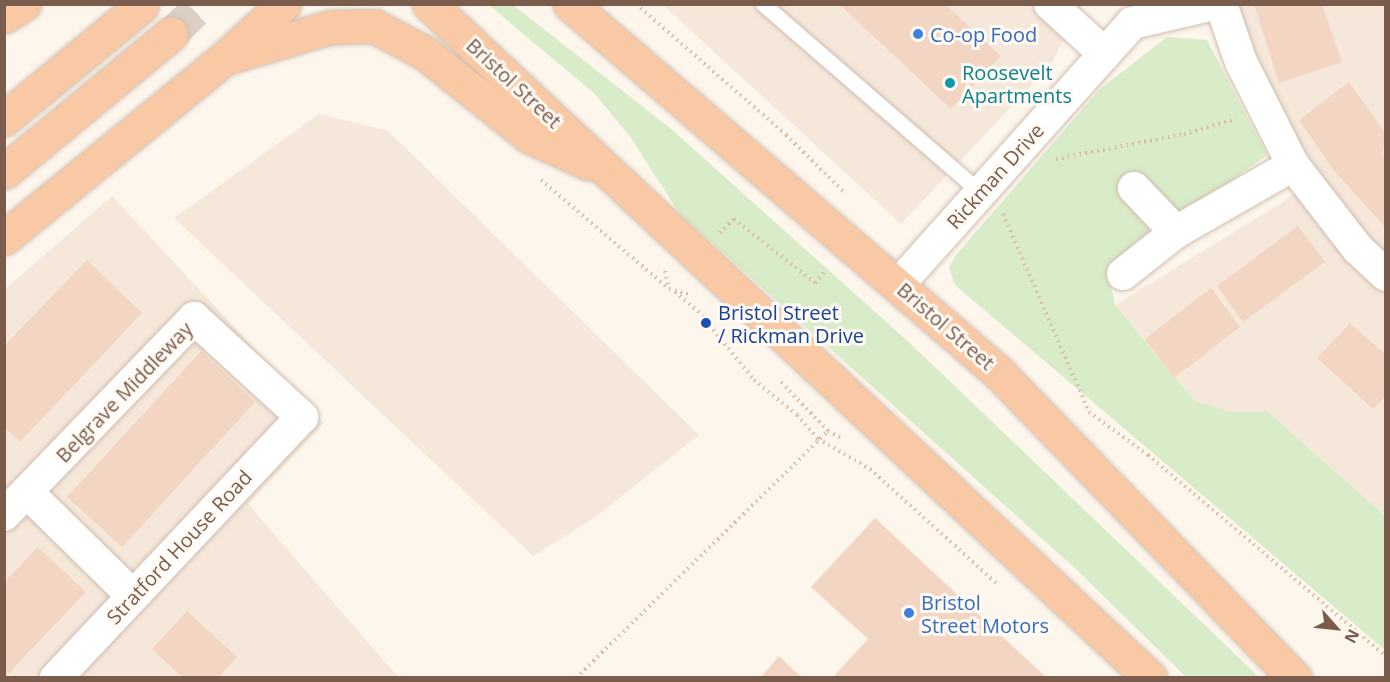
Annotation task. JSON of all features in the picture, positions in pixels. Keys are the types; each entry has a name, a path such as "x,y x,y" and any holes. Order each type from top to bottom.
{"highway":[{"path":"4,16 24,4"},
{"path":"4,238 225,58 284,4"},
{"name":"Bristol Street","path":"429,4 613,175 698,258 1150,678"},
{"name":"Bristol Street","path":"570,4 998,372 1295,678"},
{"path":"4,119 141,6"},
{"path":"225,58 330,27 374,26 426,53 529,136 613,175"},
{"path":"4,172 171,34"}],"street":[{"path":"1050,4 1105,54"},
{"name":"Rickman Drive","path":"898,284 1132,23 1214,4"},
{"path":"1221,4 1241,62 1293,165 1358,249 1386,275"},
{"path":"1123,274 1176,232 1293,165"},
{"path":"1134,188 1176,232"},
{"name":"Belgrave Middleway","path":"4,515 194,318 302,417"},
{"name":"Stratford House Road","path":"56,678 302,417"},
{"path":"27,492 133,596"}],"lane":[{"path":"763,4 991,182"}],"path":[{"path":"636,4 777,127 853,201"},
{"path":"1264,111 1184,134 991,182 1089,412 1149,455 1386,657"},
{"path":"669,289 734,219 815,284 848,242"},
{"path":"657,261 665,270 669,289 698,311 754,380 797,415 818,439 870,469 1003,589"},
{"path":"576,678 818,439"}],"shaded area":[{"name":"Roosevelt Apartments","path":"663,5 1081,5 1052,63 901,224"},
{"path":"1238,5 1385,5 1385,516 1268,412 1232,412 1195,401 1115,305 1283,202 1315,176 1243,31"},
{"path":"319,114 388,131 699,435 594,518 533,556 174,218"},
{"path":"112,196 324,423 248,504 398,677 5,677 4,290"}],"green space":[{"path":"489,5 513,5 670,128 912,345 1259,677 1186,677 1078,571 680,214 631,138 595,94"},
{"path":"1167,37 1207,40 1267,155 1180,217 1121,196 1153,234 1108,273 1115,305 1195,401 1232,412 1268,412 1385,516 1385,650 955,285 949,268 955,256 1100,89"}],"building":[{"name":"Roosevelt Apartments","path":"839,4 945,4 1001,56 951,109"},
{"path":"1254,4 1322,4 1342,62 1279,83"},
{"path":"1349,82 1386,134 1382,155 1386,159 1386,228 1335,172 1299,120"},
{"path":"1298,226 1325,262 1243,322 1217,286"},
{"path":"87,260 142,313 20,442 4,427 4,346"},
{"path":"1211,288 1240,327 1174,378 1145,339"},
{"path":"1350,323 1386,355 1386,396 1373,409 1317,358"},
{"path":"201,351 255,402 122,547 67,497"},
{"name":"Bristol Street Motors","path":"875,518 1047,678 832,678 868,639 811,587"},
{"path":"38,547 86,592 4,678 4,582"},
{"path":"187,611 237,657 218,678 183,678 152,649"},
{"path":"779,656 802,678 760,678"}],"tunnel":[{"path":"171,34 202,4"}],"place":[{"name":"Co-op Food","path":"918,34"},
{"name":"Roosevelt Apartments","path":"950,83"},
{"name":"Bristol Street / Rickman Drive","path":"706,323"},
{"name":"Bristol Street Motors","path":"909,613"}]}
